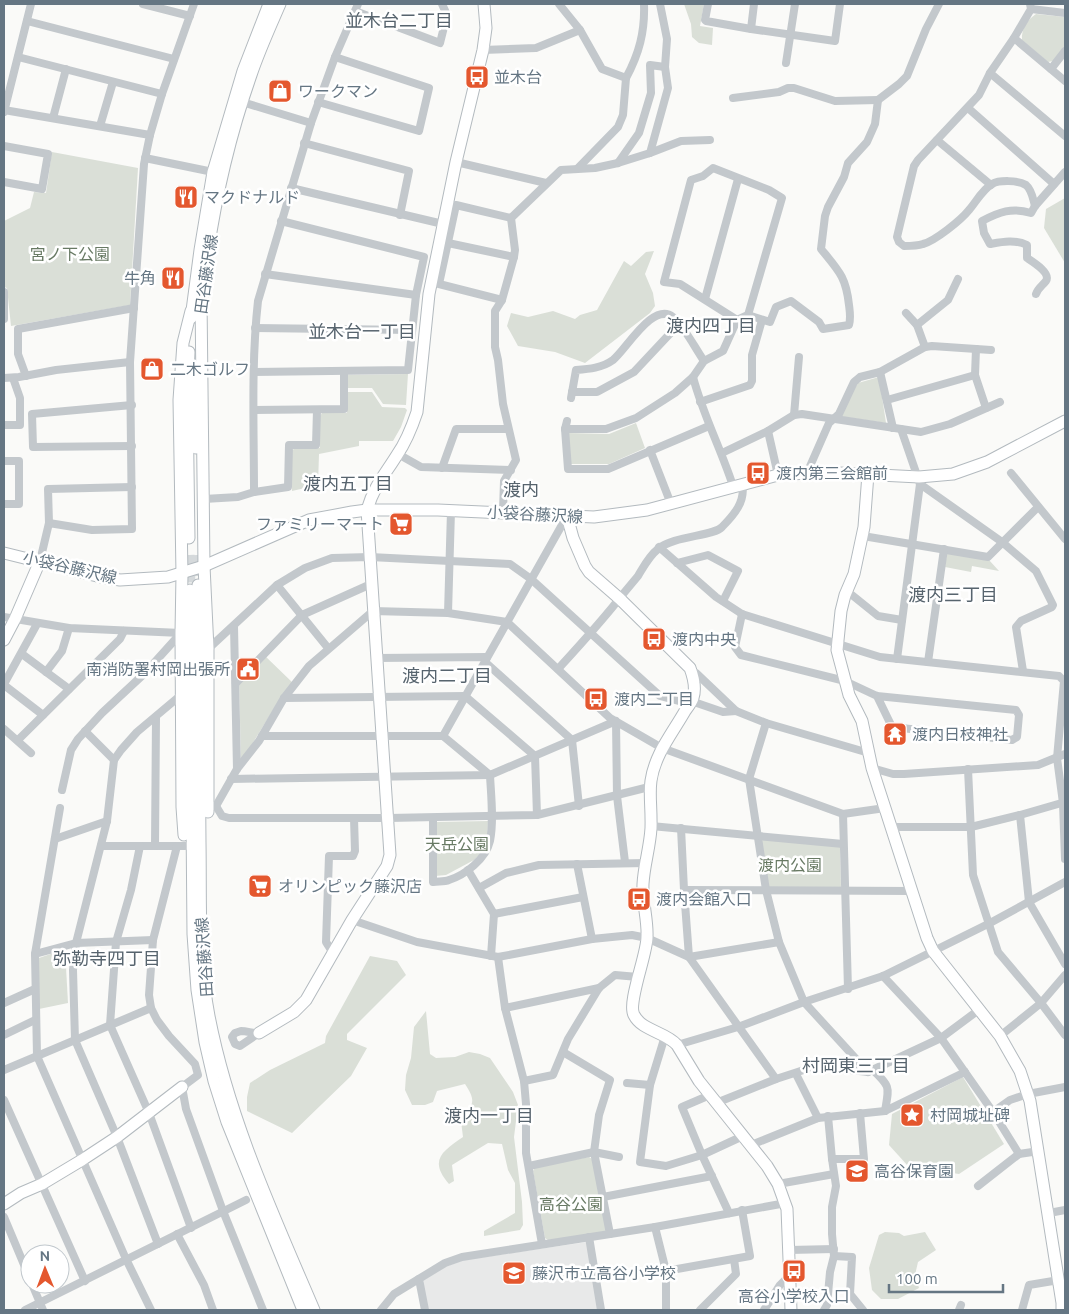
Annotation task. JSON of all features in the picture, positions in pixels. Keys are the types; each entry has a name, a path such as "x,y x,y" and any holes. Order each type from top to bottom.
{"main road":[{"name":"田谷藤沢線","path":"269,4 243,71 213,172 191,311 187,399 194,555 197,337 207,253 222,177 242,102 251,74 280,4"},
{"path":"259,1033 294,1012 306,1000 352,920 387,866 390,855 389,818 371,584 368,510 376,486 398,454 417,412 429,294 456,162 483,50 486,28 484,4"},
{"path":"201,934 212,806 204,566 202,298"},
{"path":"191,311 183,343 179,400 182,574 181,846 192,883"},
{"name":"小袋谷藤沢線","path":"4,553 84,574 120,580 140,580 182,574 309,520 368,510 503,512 594,517 620,515 671,504 737,485 778,476 806,473 868,474 919,480 953,474 987,462 1065,421"},
{"path":"868,474 862,536 854,574 846,592 841,611 837,642 845,681 849,696 862,721 872,768 927,938 933,951 1000,1036 1020,1072 1028,1094 1049,1212 1062,1310"},
{"path":"567,516 573,538 589,572 620,599 690,668 692,674 694,697 662,748 653,769 649,787 651,826 643,886 647,938 645,958 638,977 632,1009 634,1015 645,1026 673,1040 699,1081 767,1166 778,1184 786,1202 791,1310"},
{"path":"4,640 9,618 40,561"},
{"name":"田谷藤沢線","path":"302,1310 227,1122 214,1082 205,1042 194,959 192,883 194,586 201,934 209,1014 236,1120 314,1310"},
{"path":"4,1204 82,1160 149,1113 182,1087"}],"street":[{"path":"31,4 4,111 150,135"},
{"path":"143,4 190,16"},
{"path":"48,523 92,530 132,529 130,362 144,164 162,94 194,4"},
{"path":"254,492 254,372 258,301 304,143 334,57 356,7 440,44 447,14 442,4"},
{"path":"559,4 580,30 602,69 626,78"},
{"path":"578,168 618,127 623,115 626,78 637,58 642,33 644,4"},
{"path":"650,154 668,88 666,66 667,39 660,4"},
{"path":"708,4 706,21 835,41 840,4"},
{"path":"751,29 754,4"},
{"path":"786,63 795,4"},
{"path":"733,98 779,92 788,88 794,88 835,101 878,100 907,76 939,4"},
{"path":"1035,206 1026,185 999,182 991,185 968,212 948,229 924,244 904,246 898,242 897,237 914,166 979,96 990,73 1014,38 1030,6 1065,13"},
{"path":"27,21 174,59"},
{"path":"483,50 536,48 580,30"},
{"path":"1014,38 1065,80"},
{"path":"1051,69 1065,51"},
{"path":"18,56 162,94"},
{"path":"318,102 419,131 429,88 334,57"},
{"path":"618,163 639,133 651,93 650,64 666,66"},
{"path":"53,118 66,69"},
{"path":"990,73 1065,136"},
{"path":"100,126 113,82"},
{"path":"709,426 608,469 568,469 566,425 606,429 636,418 674,393 692,377 704,361 724,352 737,320 748,315 770,322 776,307 791,300 819,322 822,329 848,325 851,318 847,287 842,276 821,249 825,216 844,177 848,163 867,142 875,124 878,100"},
{"path":"242,102 311,123"},
{"path":"968,108 1054,184"},
{"path":"511,218 561,170 595,168 650,154 681,141 710,140"},
{"path":"937,140 991,185"},
{"path":"304,143 409,172 400,215"},
{"path":"4,146 48,154 42,189 4,182"},
{"path":"145,158 213,172"},
{"path":"456,162 546,183"},
{"path":"737,320 680,284 664,282 691,180 703,176 713,168 769,190 782,198 748,315"},
{"path":"1036,294 1038,288 1047,278 1046,274 1027,258 1026,245 1021,242 1004,241 990,244 984,233 982,221 999,212 1016,209 1031,213 1065,172"},
{"path":"705,299 738,179"},
{"path":"291,188 443,224"},
{"path":"502,300 439,284 456,205 511,218"},
{"path":"503,512 504,481 516,460 503,404 495,348 495,311 502,300 514,256 511,218"},
{"path":"254,372 408,370 416,295 424,257 281,221"},
{"path":"448,243 514,256"},
{"path":"265,274 416,295"},
{"path":"916,325 948,300 958,279"},
{"path":"4,292 4,319"},
{"path":"26,376 18,354 18,329 134,308"},
{"path":"906,313 916,325 925,347"},
{"path":"679,324 634,372 597,392 572,395 576,370 593,369 613,360 654,316 664,314 672,316 679,324 704,361"},
{"path":"700,402 750,385 752,381 752,355 762,320"},
{"path":"255,328 412,330"},
{"path":"806,473 829,423 839,414 854,382 860,377 880,372 925,347 991,350"},
{"path":"976,349 976,375 986,408"},
{"path":"794,415 799,357"},
{"path":"4,378 130,362"},
{"path":"254,410 344,410 344,371"},
{"path":"880,372 897,429 919,480 913,544 897,660"},
{"path":"887,400 976,375"},
{"path":"558,669 620,599 638,576 647,560 659,547 679,539 721,529 743,499 744,493 737,485 709,426 692,377"},
{"path":"4,425 20,425 20,398 13,378"},
{"path":"722,453 768,431 794,415 802,414 921,432 950,424 1000,402"},
{"path":"132,405 32,414 33,447 132,446"},
{"path":"204,499 238,498 254,492 288,486 289,445 316,445 317,410"},
{"path":"442,468 456,430 508,429"},
{"path":"768,431 778,476"},
{"path":"650,450 671,504"},
{"path":"398,454 421,467 511,470"},
{"path":"4,461 19,461 19,504 4,504"},
{"path":"1011,473 1065,539"},
{"path":"919,480 1036,570 1053,605 1021,621 1016,627 1023,671"},
{"path":"40,561 48,523 48,489 132,487"},
{"path":"862,536 988,557 1038,506"},
{"path":"448,613 451,511"},
{"path":"443,736 567,516"},
{"path":"659,547 742,614 837,642 880,657 1059,676 1064,681 1057,758 1064,803 1065,859"},
{"path":"928,662 944,550"},
{"path":"677,563 708,555 738,571 724,601"},
{"path":"208,649 277,585 305,568 332,558 370,557 510,564 531,580 660,696 723,712 736,711"},
{"path":"236,683 302,614 371,584"},
{"path":"277,585 328,648"},
{"path":"846,592 878,616 902,620"},
{"path":"649,787 537,815 433,818 229,818 222,816 212,806 262,736 284,698 309,666 374,611 448,613 507,622 610,718 662,748 843,814 885,808"},
{"path":"742,614 735,647 741,655 845,681 877,696 1016,710 1019,715 1018,737 1012,740 892,727 877,696"},
{"path":"9,618 69,628 181,633"},
{"path":"37,624 4,684 44,715"},
{"path":"234,626 237,769"},
{"path":"46,672 62,652 69,628"},
{"path":"18,740 120,639 124,631"},
{"path":"62,790 71,750 85,731 145,673 181,633"},
{"path":"22,654 69,688"},
{"path":"377,658 486,659 572,740 579,806"},
{"path":"692,674 696,673 736,711 869,754"},
{"path":"158,1244 75,1040 73,970 76,943 107,821 114,760 137,732 156,718 181,695"},
{"path":"284,698 465,696 534,756 537,815"},
{"path":"155,846 156,718"},
{"path":"231,778 490,775 616,721"},
{"path":"616,721 617,796 625,862"},
{"path":"766,722 749,779 766,890 779,942 804,1002 870,1071 886,1083 888,1089 885,1111"},
{"path":"4,729 31,753"},
{"path":"85,731 114,760"},
{"path":"262,736 443,736 490,775 490,842 485,854 468,870 448,881 433,882 433,818"},
{"path":"872,768 893,774 1038,765 1065,754"},
{"path":"968,770 973,875 998,952 1065,1035"},
{"path":"892,827 971,827 1064,803"},
{"path":"60,808 35,954 37,1056 126,1260 151,1310"},
{"path":"843,814 848,989"},
{"path":"1020,815 1029,902 1065,964"},
{"path":"333,953 326,942 329,856 353,856 355,851 354,818"},
{"path":"55,839 107,821"},
{"path":"651,826 757,834 843,844"},
{"path":"682,828 689,957"},
{"path":"101,846 181,846 153,940 149,984 151,1008 156,1020 195,1064 198,1075 182,1087 186,1109 223,1211 263,1310"},
{"path":"140,846 131,890 116,942 110,1025 149,1113 191,1228"},
{"path":"480,888 506,873 539,865 646,863"},
{"path":"577,864 592,939"},
{"path":"468,870 494,914 494,956 524,1081 526,1153 542,1244"},
{"path":"677,1045 738,1027 804,1002 883,976 990,923 1065,882"},
{"path":"684,890 912,891"},
{"path":"494,914 583,897"},
{"path":"352,920 417,942 494,956 592,939 632,935 647,938 689,957 776,1079"},
{"path":"35,954 76,943 153,940"},
{"path":"689,957 779,942"},
{"path":"524,1081 552,1075 568,1039 599,988 615,975 638,977"},
{"path":"1000,1036 1041,1003 1065,975"},
{"path":"883,976 941,1038 993,1112 1019,1154"},
{"path":"505,1008 599,988"},
{"path":"4,1003 35,989"},
{"path":"4,1070 151,1008"},
{"path":"729,1213 682,1107 796,1074 816,1066 870,1071 941,1038 980,1009"},
{"path":"4,1035 35,1020"},
{"path":"665,1036 650,1085 640,1162 666,1166 818,1118 885,1111 965,1072"},
{"path":"563,1052 610,1080 599,1115 594,1152 610,1234"},
{"path":"796,1074 818,1118"},
{"path":"627,1083 650,1085"},
{"path":"993,1112 1010,1100 1028,1094 1065,1087"},
{"path":"4,1100 85,1281"},
{"path":"832,1159 864,1159 860,1114"},
{"path":"824,1310 827,1305 834,1252 832,1208 836,1186 828,1116"},
{"path":"978,1186 1019,1154 1039,1151"},
{"path":"529,1166 594,1152 619,1157"},
{"path":"778,1184 834,1174"},
{"path":"603,1197 712,1176"},
{"path":"25,1310 42,1307 85,1281 246,1200"},
{"path":"381,1310 394,1294 445,1263 462,1257 655,1227 786,1202"},
{"path":"666,1271 750,1256 742,1210"},
{"path":"1049,1212 1065,1210"},
{"path":"4,1217 20,1255"},
{"path":"655,1227 666,1271 666,1310"},
{"path":"177,1234 204,1285 212,1310"},
{"path":"589,1237 601,1310"},
{"path":"789,1250 834,1252 852,1257 850,1294 863,1310"},
{"path":"700,1310 736,1274 734,1258"},
{"path":"764,1310 780,1285 790,1275"},
{"path":"420,1279 425,1310"},
{"path":"1022,1310 1029,1285 1059,1280"},
{"path":"36,1294 42,1307"}],"shaded area":[{"name":"藤沢市立高谷小学校","path":"587,1242 599,1310 427,1310 424,1280 445,1267 464,1260"}],"green space":[{"path":"684,4 704,4 700,26 713,28 712,45 699,43 692,37 691,24"},
{"path":"1036,14 1065,17 1065,46 1053,61 1048,62 1022,40 1025,25"},
{"name":"宮ノ下公園","path":"52,152 138,168 130,305 11,326 7,288 4,287 4,221 30,208 34,192 46,193"},
{"path":"1065,198 1065,263 1044,228 1046,209"},
{"path":"654,251 645,274 653,293 655,306 650,313 585,363 555,352 518,346 507,326 511,313 528,317 553,311 575,319 580,315 597,310 624,261 631,266 646,252"},
{"path":"408,374 406,405 383,404 372,388 347,388 347,375"},
{"path":"879,377 886,423 838,416 858,383"},
{"path":"347,392 372,392 382,407 405,408 407,410 401,427 393,441 359,441 359,446 319,454 318,485 292,491 292,450 320,448 320,416 322,413 347,413"},
{"path":"636,423 645,448 609,464 570,464 568,433 609,434"},
{"path":"947,553 989,560 999,571 972,566 971,572 945,567"},
{"path":"264,655 293,683 281,697 241,762 239,678"},
{"name":"天岳公園","path":"488,821 487,841 482,852 474,860 446,875 435,876 435,822"},
{"name":"渡内公園","path":"761,839 840,847 841,888 769,887"},
{"path":"65,949 68,1003 39,1009 39,958"},
{"path":"370,956 397,961 406,975 347,1034 347,1040 367,1048 351,1076 292,1133 247,1111 250,1083 270,1070 325,1043 326,1036"},
{"path":"426,1011 430,1054 436,1058 455,1057 469,1052 490,1058 513,1092 518,1105 514,1137 522,1202 523,1225 520,1230 484,1236 484,1231 515,1213 515,1183 508,1170 502,1144 488,1143 452,1165 454,1181 449,1184 443,1176 439,1162 444,1152 463,1137 461,1121 472,1103 471,1095 465,1084 437,1091 433,1102 425,1105 412,1105 405,1090 414,1027"},
{"path":"963,1077 1004,1144 959,1174 908,1166 889,1145 892,1114"},
{"name":"高谷公園","path":"589,1157 592,1159 607,1229 605,1233 548,1240 545,1238 533,1171 535,1167"},
{"path":"885,1232 899,1233 904,1236 925,1232 936,1250 918,1262 915,1275 919,1288 898,1299 881,1299 872,1290 869,1268 879,1235"}],"tunnel":[{"path":"189,555 190,586"},
{"path":"197,555 198,576"}],"place":[{"name":"並木台","path":"477,77"},
{"name":"ワークマン","path":"280,91"},
{"name":"マクドナルド","path":"186,197"},
{"name":"牛角","path":"173,278"},
{"name":"二木ゴルフ","path":"152,369"},
{"name":"渡内第三会館前","path":"758,473"},
{"name":"ファミリーマート","path":"401,524"},
{"name":"渡内中央","path":"654,639"},
{"name":"南消防署村岡出張所","path":"248,669"},
{"name":"渡内二丁目","path":"596,699"},
{"name":"渡内日枝神社","path":"895,734"},
{"name":"オリンピック藤沢店","path":"260,886"},
{"name":"渡内会館入口","path":"639,899"},
{"name":"村岡城址碑","path":"912,1115"},
{"name":"高谷保育園","path":"857,1171"},
{"name":"高谷小学校入口","path":"794,1271"},
{"name":"藤沢市立高谷小学校","path":"514,1273"}],"district":[{"name":"並木台二丁目","path":"399,21"},
{"name":"渡内四丁目","path":"711,326"},
{"name":"並木台一丁目","path":"362,332"},
{"name":"渡内五丁目","path":"348,484"},
{"name":"渡内","path":"521,490"},
{"name":"渡内三丁目","path":"953,595"},
{"name":"渡内二丁目","path":"447,676"},
{"name":"弥勒寺四丁目","path":"107,959"},
{"name":"村岡東三丁目","path":"856,1066"},
{"name":"渡内一丁目","path":"489,1116"}]}
